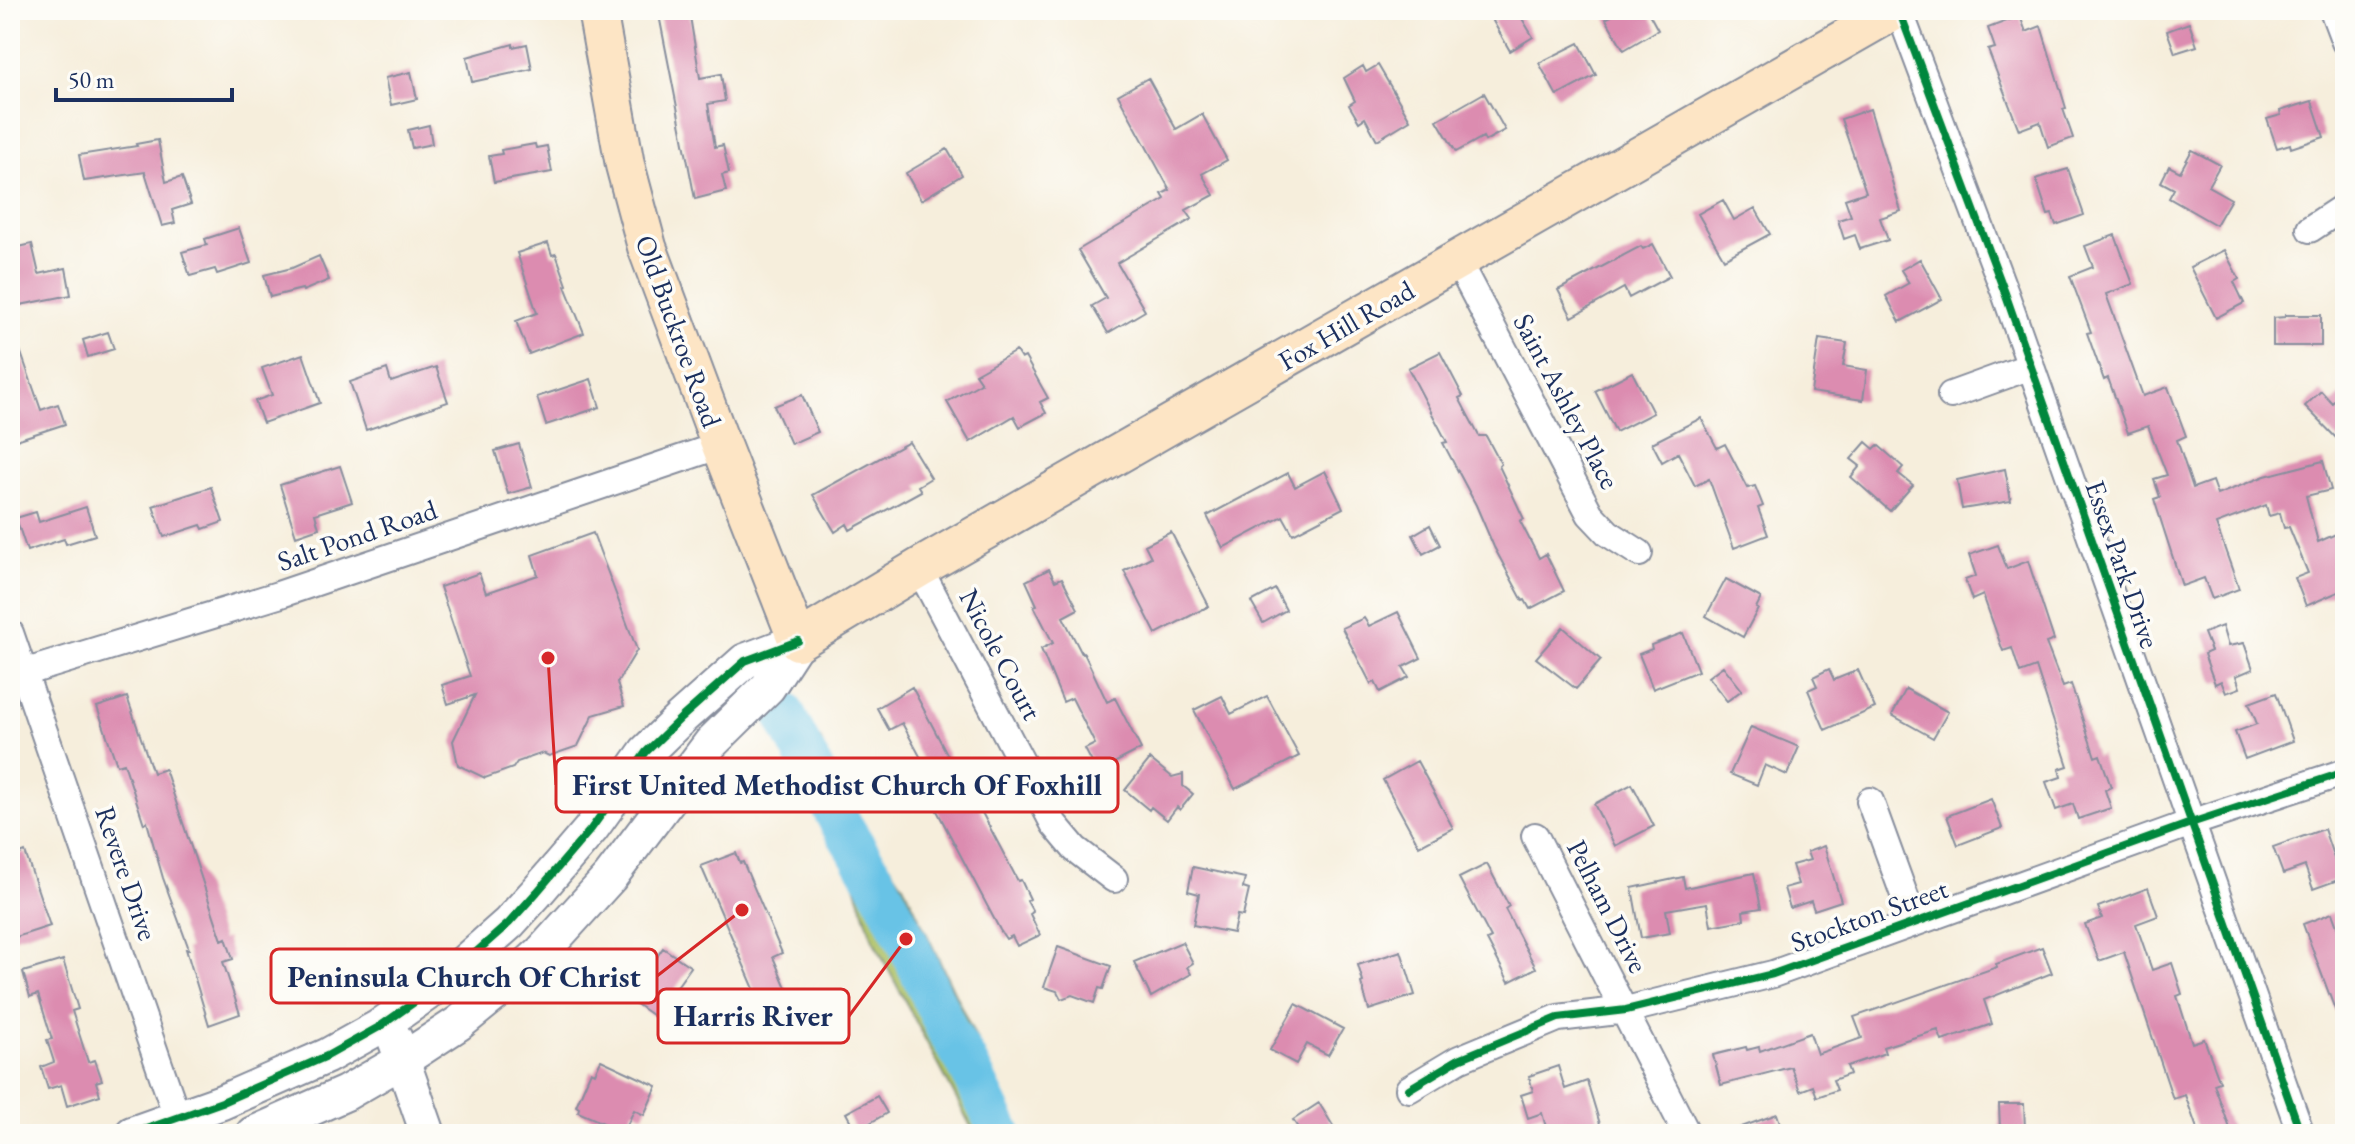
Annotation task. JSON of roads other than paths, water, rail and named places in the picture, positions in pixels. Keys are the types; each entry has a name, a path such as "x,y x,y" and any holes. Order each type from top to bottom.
{"main road":[{"name":"Old Buckroe Road","path":"597,10 615,118 633,198 661,289 798,641"},
{"name":"Fox Hill Road","path":"798,641 919,568 1897,10"}],"street":[{"name":"Essex Park Drive","path":"1897,10 2031,366 2301,1134"},
{"path":"2333,10 2345,42"},
{"path":"2310,229 2345,206"},
{"name":"Saint Ashley Place","path":"1458,262 1590,514 1608,533 1639,553"},
{"path":"1951,395 2031,366"},
{"name":"Salt Pond Road","path":"16,674 278,595 721,445"},
{"name":"Nicole Court","path":"919,568 1054,824 1075,849 1114,879"},
{"name":"Revere Drive","path":"10,633 16,674 180,1126"},
{"path":"132,1134 180,1126 327,1056 389,1020 440,984 509,923 591,829 646,752 713,687 745,661 798,641"},
{"path":"253,1134 346,1093 459,1023 502,988 558,935 610,877 711,743 768,687 798,641"},
{"name":"Stockton Street","path":"1409,1089 1459,1059 1558,1018 1626,1010 1773,974 2191,823 2345,772"},
{"path":"1870,801 1914,922"},
{"name":"Pelham Drive","path":"1535,836 1687,1134"},
{"path":"389,1020 428,1134"}],"waterway":[{"path":"783,712 841,824 878,884 948,1032 966,1061 1001,1134"}],"place":[{"name":"First United Methodist Church Of Foxhill","path":"548,658"},
{"name":"Peninsula Church Of Christ","path":"742,910"},
{"name":"Harris River","path":"906,939"}]}
